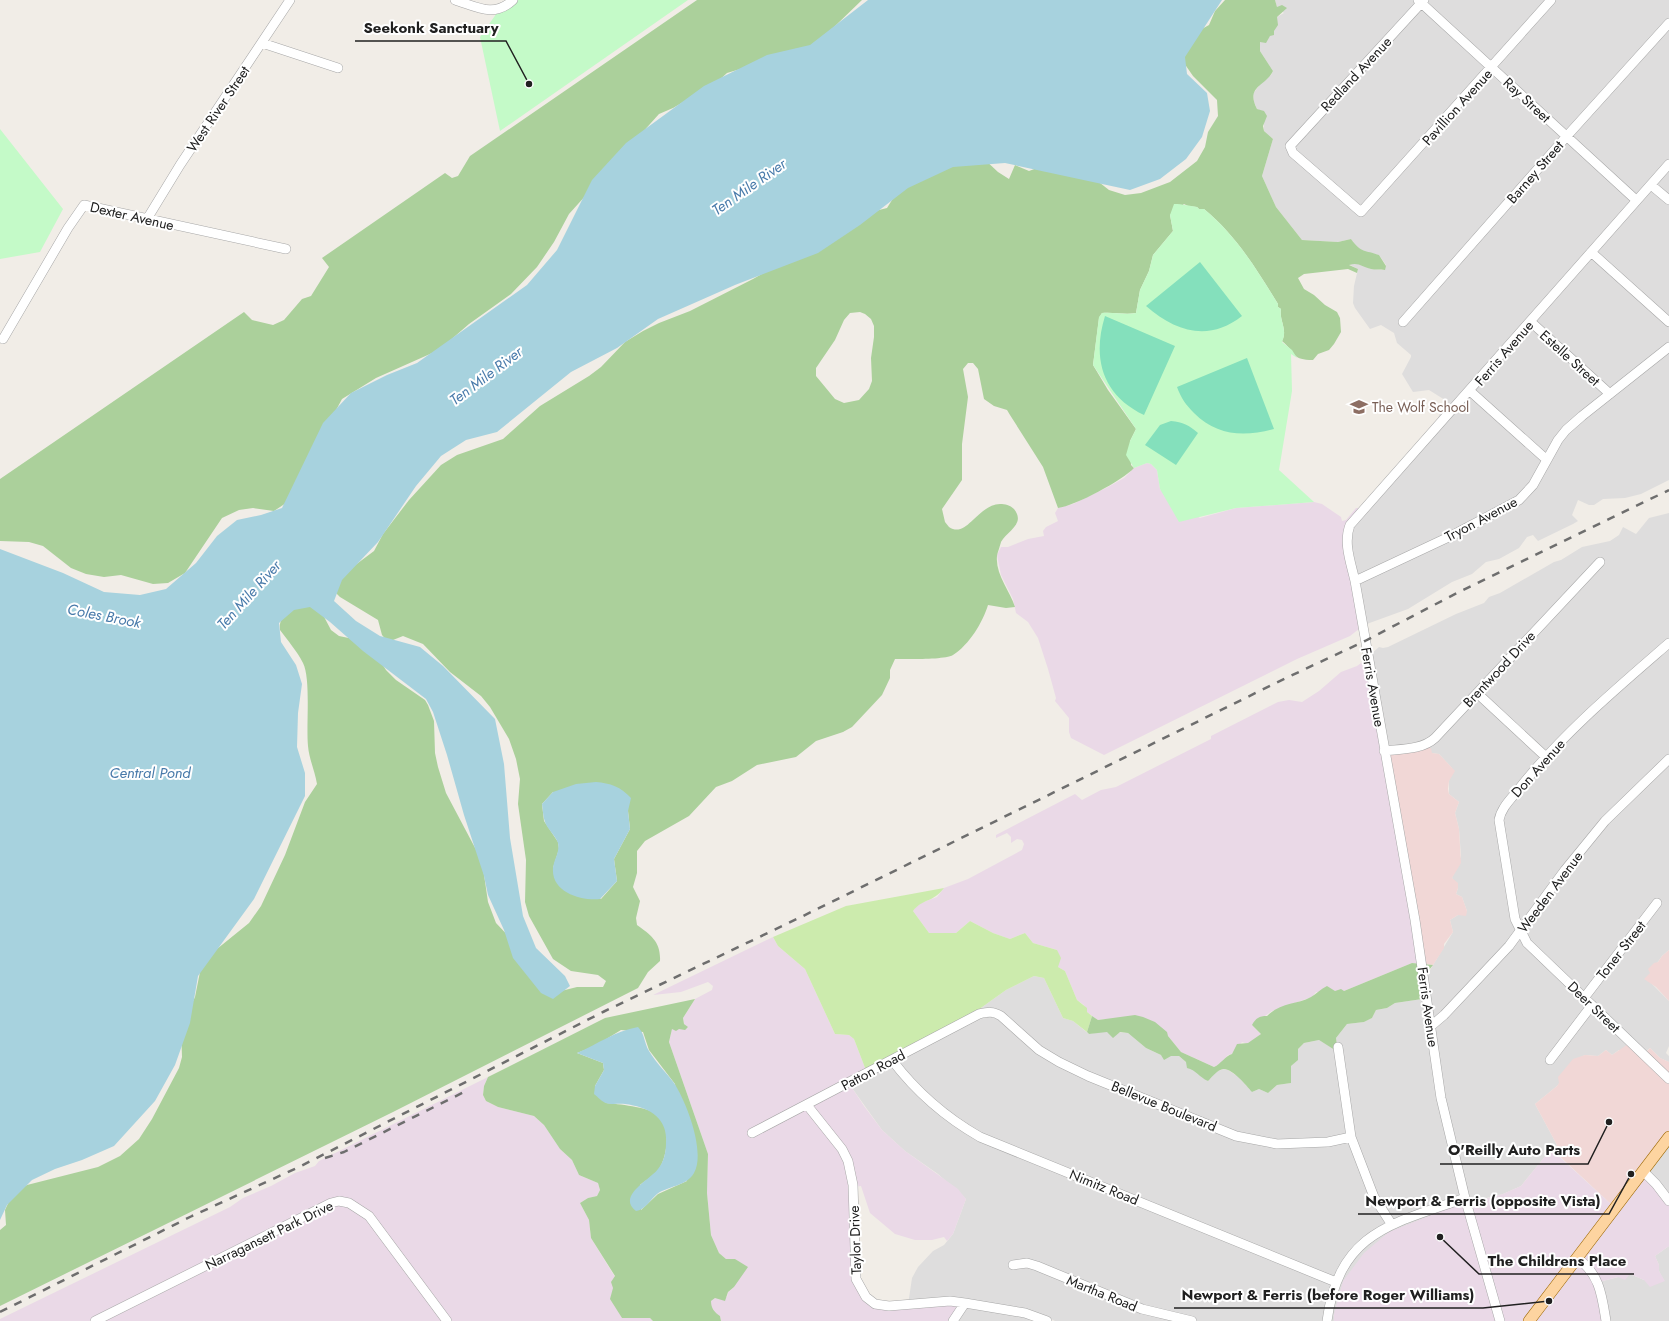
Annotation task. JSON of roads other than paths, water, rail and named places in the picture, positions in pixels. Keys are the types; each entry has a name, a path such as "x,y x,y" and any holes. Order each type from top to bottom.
{"main road":[{"path":"1530,1321 1669,1137"}],"street":[{"name":"West River Street","path":"147,219 180,165 290,0"},
{"path":"454,0 490,11 499,10 506,7 513,0"},
{"name":"Pavillion Avenue","path":"1361,212 1551,0"},
{"name":"Ray Street","path":"1421,1 1636,200"},
{"name":"Redland Avenue","path":"1361,212 1293,153 1290,146 1421,1"},
{"name":"Barney Street","path":"1403,322 1566,136 1669,23"},
{"path":"262,43 338,68"},
{"name":"Ferris Avenue","path":"1500,1321 1465,1198 1441,1098 1415,920 1347,542 1347,532 1350,525 1411,455 1470,391 1669,164"},
{"path":"1650,184 1669,200"},
{"name":"Dexter Avenue","path":"3,339 64,234 84,204 286,249"},
{"path":"1591,252 1669,322"},
{"name":"Estelle Street","path":"1531,322 1610,394"},
{"name":"Tryon Avenue","path":"1355,581 1453,535 1520,500 1533,485 1558,440 1566,430 1669,347"},
{"path":"1470,391 1547,460"},
{"name":"Brentwood Drive","path":"1384,751 1428,744 1600,562"},
{"name":"Don Avenue","path":"1520,933 1515,919 1511,898 1499,820 1504,808 1546,757 1586,716 1669,642"},
{"path":"1477,693 1546,757"},
{"name":"Weeden Avenue","path":"1431,1026 1444,1015 1520,933 1587,842 1626,799 1668,762"},
{"name":"Toner Street","path":"1584,998 1657,903"},
{"name":"Deer Street","path":"1520,933 1527,943 1669,1079"},
{"path":"1550,1060 1592,1005"},
{"name":"Patton Road","path":"752,1133 979,1014 995,1012"},
{"name":"Bellevue Boulevard","path":"995,1012 1039,1050 1059,1062 1088,1076 1236,1136 1277,1144 1328,1142 1351,1137"},
{"path":"1338,1047 1351,1137 1374,1197 1392,1226"},
{"name":"Nimitz Road","path":"892,1060 908,1081 927,1100 946,1116 980,1137 1336,1282"},
{"name":"Taylor Drive","path":"807,1105 842,1149 848,1161 853,1185 856,1279 866,1297 875,1304 889,1306 950,1301 966,1303 1047,1321"},
{"path":"1643,1171 1656,1184 1669,1201"},
{"path":"1327,1321 1332,1292 1336,1282 1344,1264 1360,1246 1376,1233 1403,1220 1465,1198"},
{"name":"Narragansett Park Drive","path":"95,1321 331,1203 340,1201 349,1203 369,1216 447,1321"},
{"path":"1577,1258 1587,1265 1600,1287 1606,1321"},
{"name":"Martha Road","path":"1013,1265 1027,1263 1142,1309 1192,1321"},
{"path":"953,1321 966,1303"}],"water":[{"name":"Central Pond","path":"868,0 1222,0 1185,57 1187,74 1207,93 1210,111 1202,137 1186,159 1160,179 1130,190 1005,163 953,167 908,188 860,225 818,253 735,285 658,319 617,348 571,372 497,432 466,440 441,456 416,486 378,542 342,580 334,601 356,621 380,636 420,647 443,666 495,719 504,764 510,838 523,916 536,948 565,976 570,986 553,999 541,993 513,958 504,930 488,895 484,876 464,815 447,755 433,712 426,699 363,651 330,622 310,607 294,610 279,623 281,642 296,665 302,684 298,713 297,747 305,773 305,796 254,899 198,976 190,1023 175,1065 155,1101 114,1146 82,1160 55,1169 32,1180 7,1205 0,1220 0,549 63,573 104,592 140,595 166,589 196,563 217,536 237,520 261,515 282,508 323,423 351,393 387,375 417,363 527,285 557,250 592,180 626,143 704,86 767,55 810,45"},
{"path":"596,782 615,786 631,798 628,811 630,829 614,859 617,881 600,899 585,899 569,894 557,884 554,877 553,868 558,843 545,822 542,804 553,792 576,784"},
{"path":"638,1027 649,1051 679,1091 693,1127 698,1153 694,1173 687,1181 661,1191 645,1207 636,1211 631,1205 630,1200 632,1194 658,1169 663,1160 666,1143 664,1126 655,1115 649,1111 633,1105 608,1104 594,1094 595,1086 604,1070 603,1063 577,1053 622,1031"}],"railway":[{"path":"0,1312 192,1216 299,1167 603,1012 801,917 1286,678 1365,641 1457,593 1669,490"},
{"path":"325,1158 344,1152 468,1090"}],"place":[{"name":"Seekonk Sanctuary","path":"529,84"},
{"name":"The Wolf School","path":"1359,407"},
{"name":"O'Reilly Auto Parts","path":"1609,1122"},
{"name":"Newport & Ferris (opposite Vista)","path":"1631,1174"},
{"name":"The Childrens Place","path":"1440,1237"},
{"name":"Newport & Ferris (before Roger Williams)","path":"1549,1301"}],"water label":[{"name":"Ten Mile River","path":"749,187"},
{"name":"Ten Mile River","path":"486,376"},
{"name":"Ten Mile River","path":"249,595"},
{"name":"Coles Brook","path":"104,616"}]}
